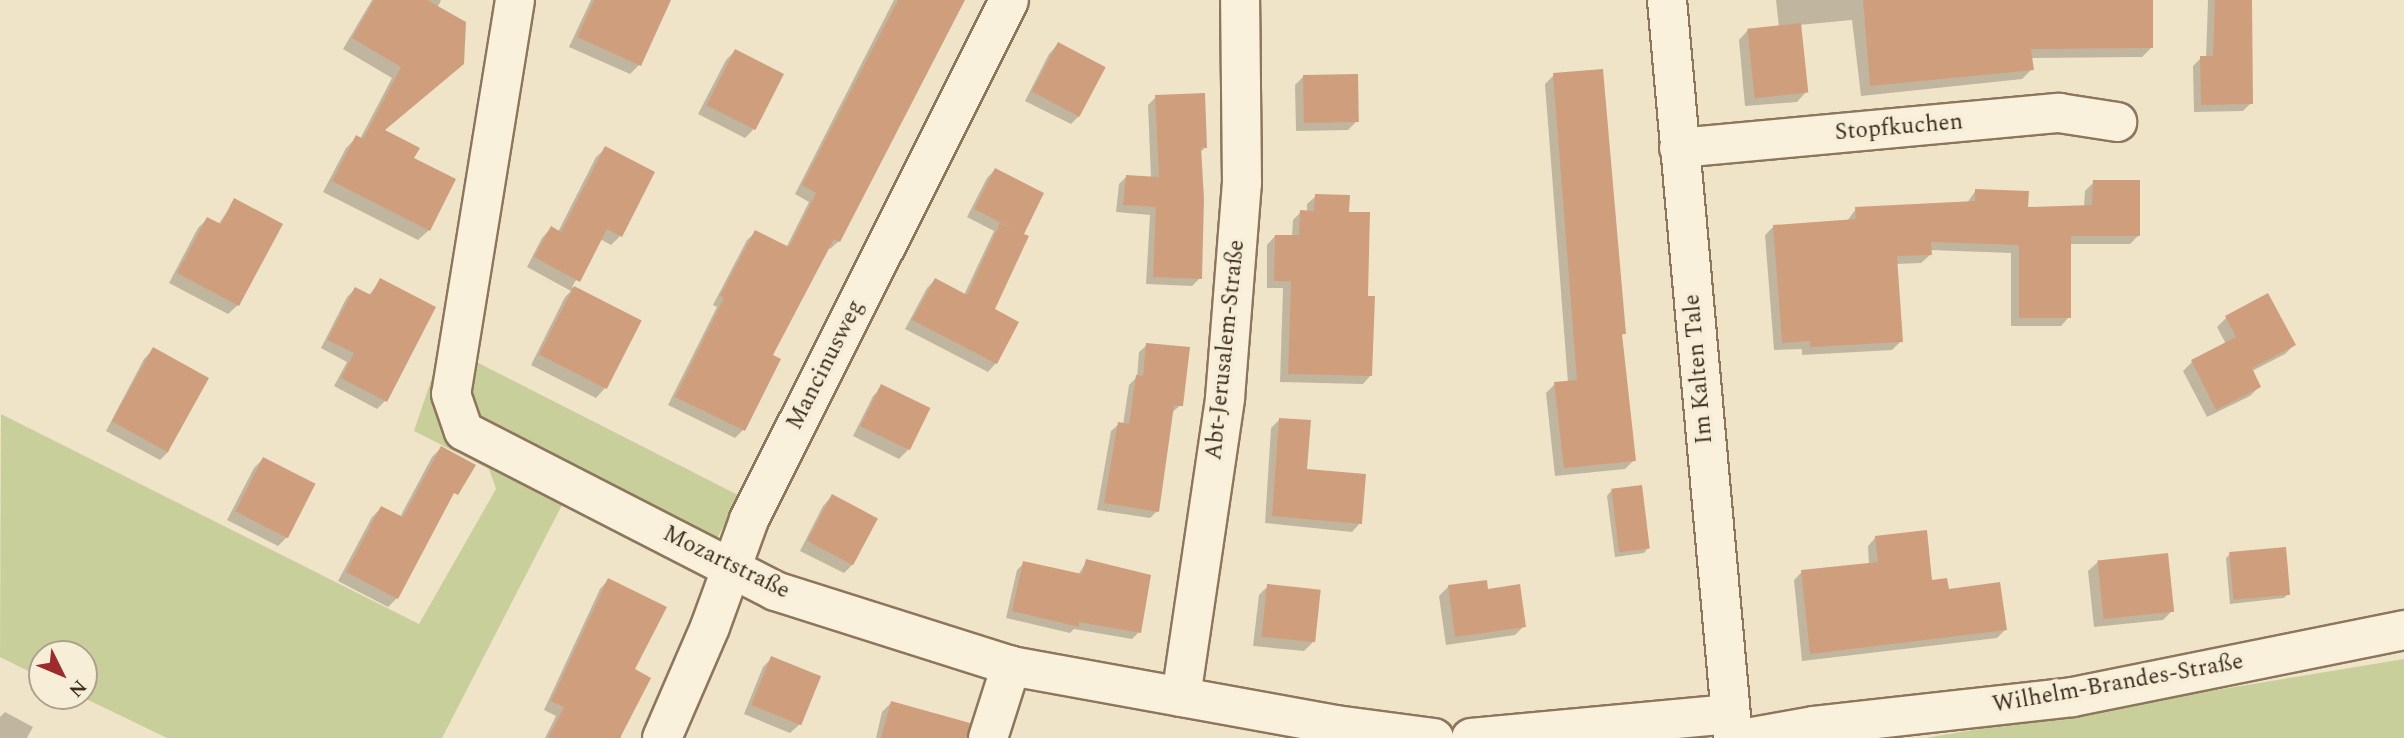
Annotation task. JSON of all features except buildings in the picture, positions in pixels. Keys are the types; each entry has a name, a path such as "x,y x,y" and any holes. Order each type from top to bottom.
{"street":[{"name":"Mozartstraße","path":"514,0 451,394 464,431 775,591 1011,666 1181,697 1335,731 1434,738"},
{"name":"Mancinusweg","path":"662,738 710,627 749,520 1009,0"},
{"name":"Abt-Jerusalem-Straße","path":"1181,697 1226,384 1242,184 1240,0"},
{"name":"Im Kalten Tale","path":"1667,0 1679,148 1737,730"},
{"name":"Stopfkuchen","path":"1679,148 2059,113 2117,122"},
{"name":"Wilhelm-Brandes-Straße","path":"1737,730 1814,726 2072,696 2404,629"},
{"path":"988,738 1011,666"},
{"path":"1471,738 1737,730"}],"green space":[{"path":"443,345 740,496 697,575 562,505 442,738 167,738 98,705 98,640 28,640 28,671 0,657 1,414 419,624 496,489 489,469 414,431"},
{"path":"2404,659 2404,738 1925,738"}]}
